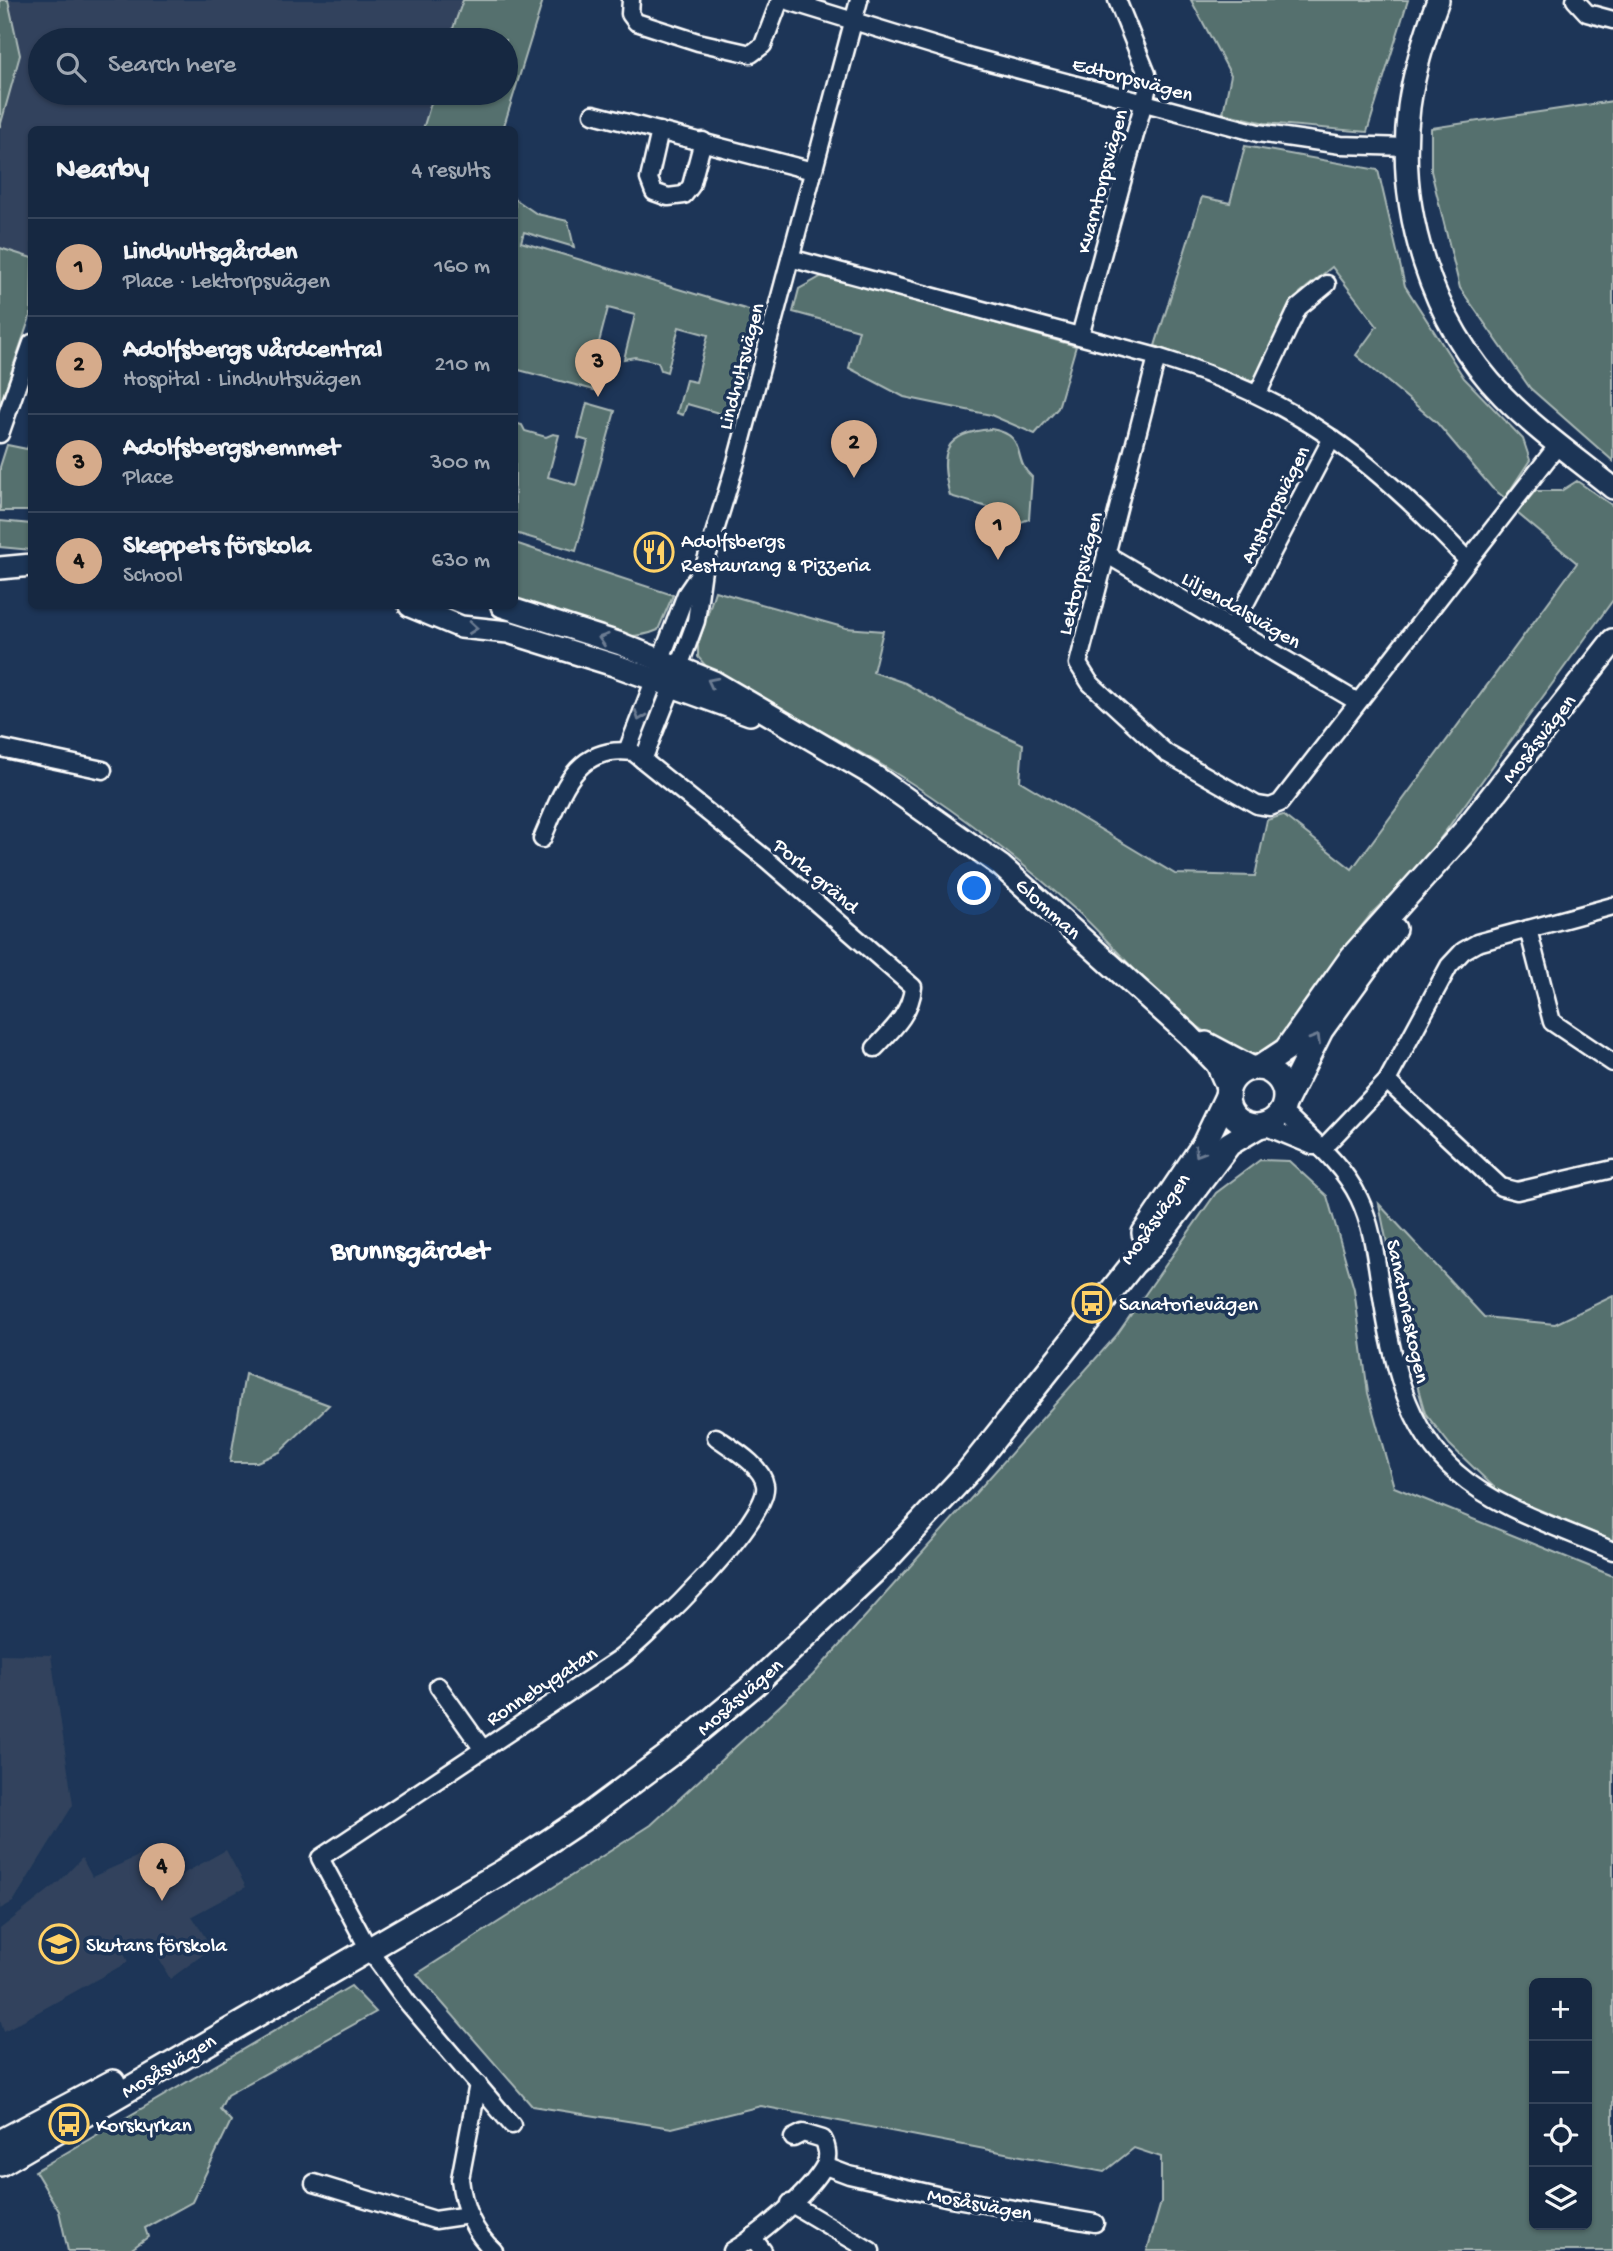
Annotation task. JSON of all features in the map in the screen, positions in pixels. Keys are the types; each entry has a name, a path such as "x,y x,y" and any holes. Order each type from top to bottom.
{"main road":[{"name":"Mosåsvägen","path":"1284,1105 1321,1030 1465,831 1612,642"},
{"name":"Mosåsvägen","path":"1256,1068 1286,1050 1352,957 1465,831"},
{"path":"1256,1068 1279,1078 1284,1105 1260,1126 1244,1124 1233,1115 1228,1092 1239,1074 1256,1068"},
{"name":"Mosåsvägen","path":"0,2164 227,2029 504,1871 587,1816 673,1752 754,1685 885,1561 967,1473 1170,1208 1228,1092"},
{"name":"Mosåsvägen","path":"1170,1208 1228,1144 1260,1126"},
{"name":"Mosåsvägen","path":"0,2143 134,2071 227,2029"}],"street":[{"path":"631,0 630,14 636,22 698,42 751,54 763,45 782,0"},
{"name":"Edtorpsvägen","path":"782,0 1144,103 1284,138 1350,146 1407,147"},
{"name":"Lindhultsvägen","path":"670,663 687,594 703,570 736,462 859,0"},
{"name":"Kvarntorpsvägen","path":"1080,336 1144,103 1147,74 1117,0"},
{"path":"1438,0 1414,79 1407,147 1408,185 1419,245 1432,284 1455,331 1502,396 1613,488"},
{"path":"1575,0 1587,13 1613,20"},
{"path":"593,114 813,171"},
{"path":"660,131 649,179 654,191 668,197 684,195 691,186 702,141"},
{"path":"790,258 1213,373 1258,393 1332,438 1376,469 1421,511 1467,560"},
{"path":"1258,393 1298,308 1327,284"},
{"path":"0,434 28,354"},
{"name":"Lektorpsvägen","path":"1157,357 1081,642 1078,664 1080,671 1123,716 1166,753 1258,805 1270,807 1280,803 1558,445"},
{"name":"Anstorpsvägen","path":"1233,627 1332,438"},
{"name":"Liljendalsvägen","path":"1106,554 1356,702"},
{"path":"0,568 28,565"},
{"name":"Glomman","path":"416,609 449,624 508,632 792,729"},
{"name":"Glomman","path":"511,609 670,663 714,682 873,775 1001,866 1188,1034 1217,1064 1228,1092"},
{"path":"542,839 574,770 593,756 615,750 634,754 670,663"},
{"path":"0,748 103,770"},
{"name":"Porla gränd","path":"634,754 766,859 914,987 903,1018 875,1048"},
{"path":"1322,1149 1387,1081 1456,958 1477,943 1613,906"},
{"path":"1528,929 1552,1022 1613,1063"},
{"name":"Glomman","path":"1188,1034 1256,1068"},
{"path":"1387,1081 1465,1157 1500,1187 1510,1191 1613,1169"},
{"path":"1284,1105 1322,1149"},
{"path":"1260,1126 1322,1149"},
{"name":"Sanatorieskogen","path":"1322,1149 1347,1176 1360,1200 1373,1240 1390,1343 1407,1403 1428,1438 1455,1473 1480,1490 1613,1551"},
{"name":"Ronnebygatan","path":"368,1948 320,1858 619,1659 648,1637 708,1574 758,1510 766,1495 765,1482 757,1469 716,1437"},
{"path":"438,1686 482,1748"},
{"path":"368,1948 408,2003 512,2125"},
{"path":"478,2084 460,2179 469,2216 477,2232 494,2251"},
{"path":"732,2251 752,2238 825,2166 827,2151 823,2139 803,2133 793,2138"},
{"name":"Mosåsvägen","path":"825,2166 849,2175 950,2198 1095,2224"},
{"path":"314,2183 435,2220 469,2216"},
{"path":"790,2203 871,2251"},
{"path":"752,2238 763,2251"}],"shaded area":[{"path":"0,0 489,0 481,28 28,28 28,105 456,105 450,126 28,126 28,270 0,262"},
{"path":"0,1654 51,1655 73,1805 13,1902 0,1909"},
{"path":"154,1849 172,1880 226,1850 246,1887 192,1916 212,1948 170,1979 147,1937 122,1949 128,1962 4,2031 0,2019 0,1929 59,1882 82,1858 92,1877"}],"green space":[{"path":"0,0 8,0 20,55 0,127"},
{"path":"463,0 543,0 518,81 518,28 453,28"},
{"path":"1191,0 1408,0 1367,132 1265,123 1223,113 1231,75"},
{"path":"1613,101 1613,461 1530,388 1460,288 1431,171 1431,128"},
{"path":"430,105 510,105 504,126 424,126"},
{"path":"1245,146 1378,170 1405,286 1464,378 1523,439 1530,460 1505,498 1492,488 1437,423 1356,355 1377,326 1332,267 1300,293 1259,383 1155,346 1202,197 1230,203"},
{"path":"518,201 537,214 568,221 574,247 524,232 521,242 762,314 733,417 687,404 683,415 677,413 686,380 696,382 708,335 679,327 667,372 661,370 658,362 635,357 624,359 635,315 608,308 597,350 608,354 598,391 518,370"},
{"path":"0,248 28,257 28,323 0,405"},
{"path":"824,275 1076,346 1058,408 1035,434 991,415 904,397 849,368 859,330 793,312 799,289"},
{"path":"587,403 615,411 576,551 518,534 518,424 525,431 546,437 559,435 548,477 576,485 588,441 578,438"},
{"path":"991,429 1010,436 1018,448 1022,463 1032,477 1029,519 1008,527 1002,525 991,508 950,496 947,481 945,457 948,448 963,435"},
{"path":"7,445 27,449 28,446 28,511 0,511 0,467"},
{"path":"1577,481 1613,506 1613,600 1421,865 1372,913 1329,968 1285,1038 1268,1056 1241,1050 1214,1037 1189,1020 1164,999 1077,911 1006,851 955,813 877,762 710,671 698,657 698,644 715,591 846,628 883,631 873,672 905,683 966,718 1023,744 1020,781 1175,874 1255,876 1267,820 1283,815 1352,869 1577,563 1517,513 1535,491 1561,491"},
{"path":"0,521 28,524 28,550 0,547"},
{"path":"518,544 673,595 658,630 641,635 604,634 567,623 518,603"},
{"path":"1260,1160 1289,1161 1327,1196 1354,1289 1368,1393 1394,1487 1613,1576 1613,2251 1147,2251 1161,2202 1161,2157 1134,2148 1104,2172 761,2106 672,2128 532,2106 417,1974 651,1825 813,1675 1116,1336 1216,1193"},
{"path":"1379,1204 1484,1317 1555,1324 1613,1296 1613,1541 1500,1493 1450,1445 1425,1413 1412,1367"},
{"path":"245,1374 329,1405 280,1452 257,1462 230,1462"},
{"path":"351,1986 376,2012 227,2095 220,2109 231,2121 192,2202 145,2228 148,2237 129,2251 68,2251 59,2211 35,2171"}],"place":[{"name":"Adolfsbergshemmet","path":"598,397"},
{"name":"Adolfsbergs vårdcentral","path":"854,478"},
{"name":"Adolfsbergs Restaurang & Pizzeria","path":"654,552"},
{"name":"Lindhultsgården","path":"998,560"},
{"name":"Sanatorievägen","path":"1092,1303"},
{"name":"Skeppets förskola","path":"162,1901"},
{"name":"Skutans förskola","path":"59,1944"},
{"name":"Korskyrkan","path":"69,2124"}],"district":[{"name":"Brunnsgärdet","path":"410,1248"}]}
